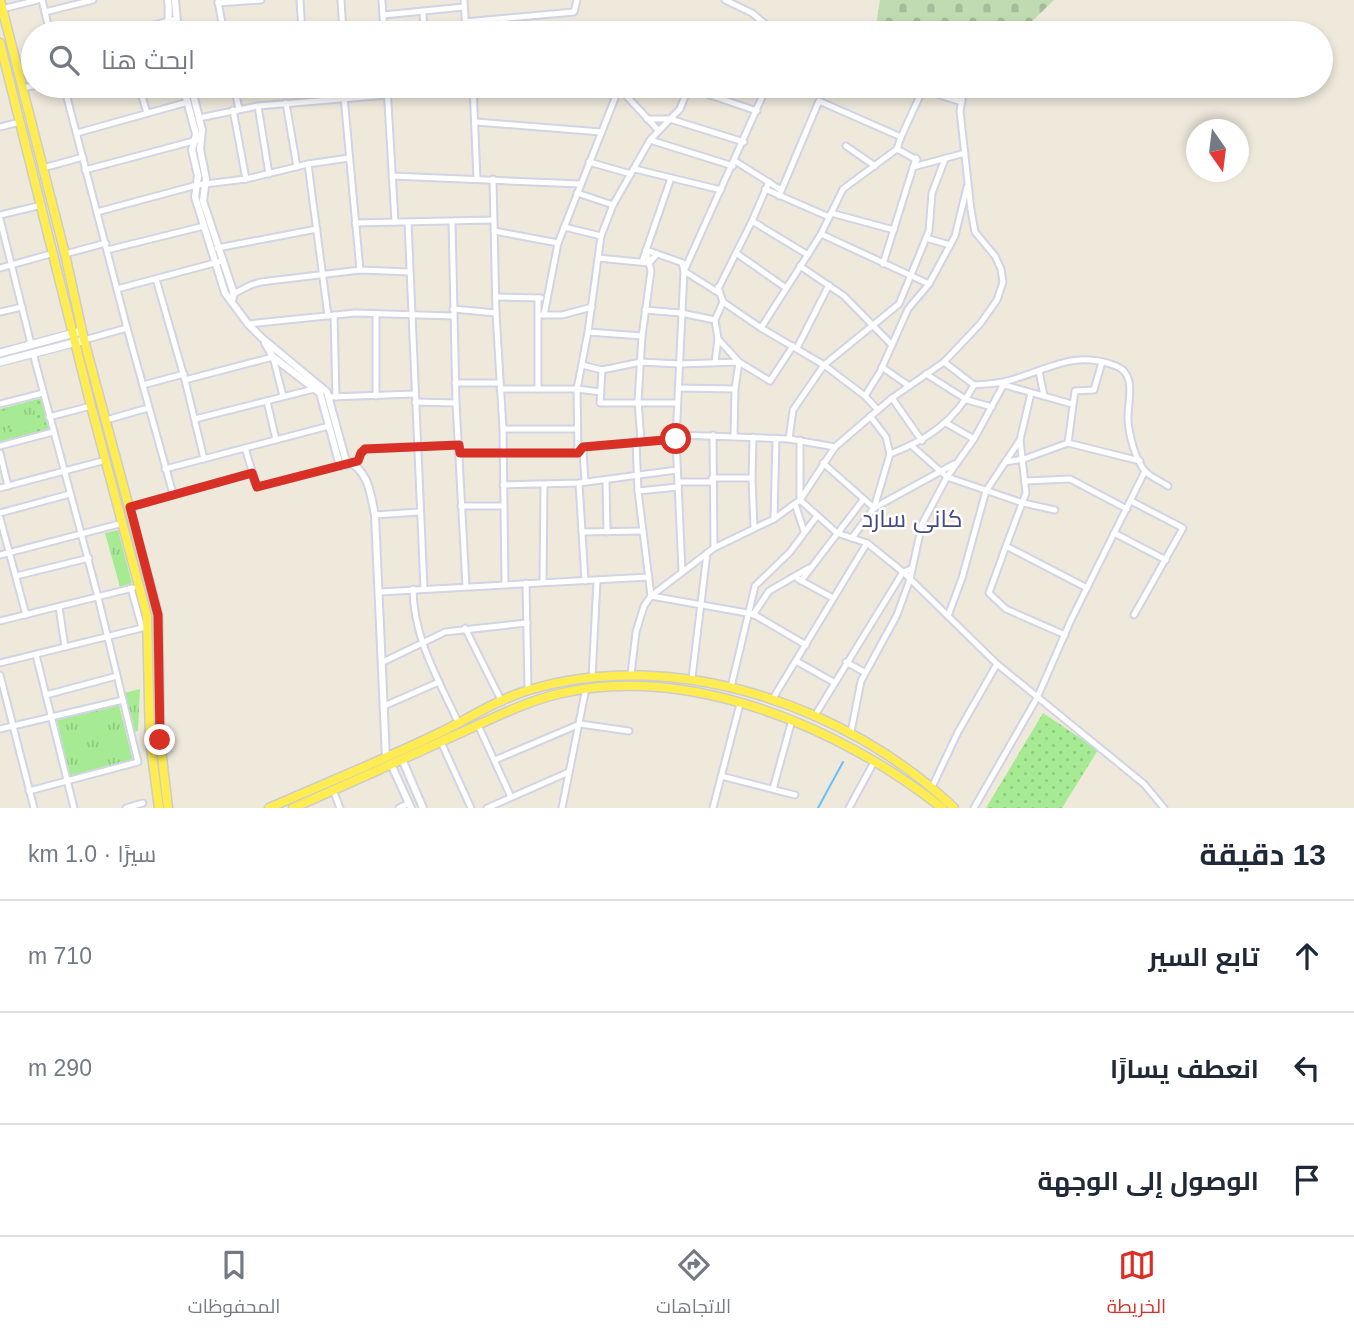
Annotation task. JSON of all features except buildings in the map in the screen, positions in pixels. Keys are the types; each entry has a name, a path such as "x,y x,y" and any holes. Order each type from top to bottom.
{"main road":[{"path":"1,5 21,81"},
{"path":"12,48 1,47 6,78 54,253 106,420 158,615 160,740 168,808"},
{"path":"0,85 6,78"},
{"path":"25,98 65,254 91,406 122,523 135,587 147,616 150,740 159,808"},
{"path":"24,137 34,134"},
{"path":"0,353 32,349 79,337"},
{"path":"0,362 32,349"},
{"path":"106,463 117,463"},
{"path":"294,808 528,690 592,677 631,674 692,678 772,699 851,732 897,760 954,808"},
{"path":"269,808 389,761 402,759 533,701 586,688 654,685 740,704 792,721 840,741 875,760 942,808"},
{"path":"500,703 501,714"},
{"path":"790,707 792,721"},
{"path":"792,721 810,716"}],"street":[{"path":"1,5 40,0 47,21"},
{"path":"45,12 93,0"},
{"path":"167,21 170,11 168,0"},
{"path":"170,21 177,19 175,0"},
{"path":"222,21 218,2 261,0"},
{"path":"300,0 301,21"},
{"path":"341,0 342,21"},
{"path":"382,0 383,21"},
{"path":"476,21 574,12 577,0"},
{"path":"725,0 752,13 762,21"},
{"path":"383,15 464,3 465,21"},
{"path":"423,11 423,21"},
{"path":"67,98 173,494"},
{"path":"143,98 147,113"},
{"path":"187,98 200,149 205,184 202,196 219,262"},
{"path":"194,98 202,130 192,150 198,173 195,197 231,297 248,324 318,388 329,425 349,463 363,472 370,488 375,515 389,761 410,806 398,808"},
{"path":"235,98 246,178"},
{"path":"199,118 258,106 354,98"},
{"path":"388,98 395,222"},
{"path":"474,98 477,179"},
{"path":"538,389 544,314 558,243 615,98"},
{"path":"628,98 659,131"},
{"path":"585,581 577,389 592,307 601,236 613,205 650,140 680,108 684,98"},
{"path":"720,98 757,111"},
{"path":"682,571 676,437 684,266 763,98"},
{"path":"761,328 821,234 843,189 897,149 919,98"},
{"path":"950,98 962,102"},
{"path":"631,674 636,632 644,607 651,596 707,552 774,519 797,502 835,447 892,398 944,362 1000,294 1003,282 999,262 975,232 960,111 963,98"},
{"path":"343,99 360,270"},
{"path":"780,193 819,101 901,137"},
{"path":"76,133 188,102"},
{"path":"286,103 297,167"},
{"path":"258,106 269,174"},
{"path":"647,118 670,119 744,142"},
{"path":"0,127 20,122"},
{"path":"476,122 601,132"},
{"path":"85,170 198,140"},
{"path":"650,140 734,164 769,183 780,193"},
{"path":"846,146 875,166"},
{"path":"883,264 917,166 916,158 897,149"},
{"path":"917,166 965,153"},
{"path":"43,168 83,157"},
{"path":"97,212 197,185 349,159"},
{"path":"789,439 793,410 824,365 899,304 929,231 932,193 944,159"},
{"path":"589,162 721,190"},
{"path":"308,164 331,316 333,397 349,463 363,472"},
{"path":"392,176 581,184"},
{"path":"651,596 638,491 638,401 642,336 651,271 645,263 646,250 671,178"},
{"path":"493,179 496,313 503,429 505,584"},
{"path":"865,396 882,367 908,309 929,284 955,236 968,182"},
{"path":"718,291 769,183"},
{"path":"765,189 830,215 894,230"},
{"path":"577,193 613,205"},
{"path":"29,791 138,762 106,637 99,597 49,417 0,217 42,205"},
{"path":"355,223 493,220"},
{"path":"452,221 455,383 466,586"},
{"path":"752,221 808,255"},
{"path":"408,222 424,589"},
{"path":"65,254 204,226"},
{"path":"564,227 601,236"},
{"path":"217,248 317,229"},
{"path":"494,231 558,243"},
{"path":"821,234 929,284"},
{"path":"926,237 950,245"},
{"path":"646,250 684,266 718,291 723,302 824,365 865,396 877,410"},
{"path":"0,268 54,253"},
{"path":"736,253 786,288"},
{"path":"598,258 645,263 657,254"},
{"path":"117,289 219,262"},
{"path":"800,266 844,296 891,344"},
{"path":"231,297 256,283 360,270 410,272"},
{"path":"156,279 185,377 204,459"},
{"path":"718,339 739,362 770,381 795,347 829,285"},
{"path":"496,297 547,298"},
{"path":"538,298 544,314"},
{"path":"538,298 544,314"},
{"path":"715,362 718,339 715,320 723,302"},
{"path":"899,304 908,309"},
{"path":"0,312 22,307"},
{"path":"544,314 562,315 592,307"},
{"path":"645,310 681,313 715,320"},
{"path":"248,324 376,314 496,313"},
{"path":"376,314 376,396"},
{"path":"79,337 127,328"},
{"path":"588,332 642,336"},
{"path":"262,338 273,357 283,397"},
{"path":"143,386 282,354"},
{"path":"273,357 333,397 415,394"},
{"path":"944,362 974,385 1002,383 1070,360 1102,362 1120,367 1127,376 1130,394 1129,431 1140,461 1145,471 1168,486"},
{"path":"582,365 602,370 641,362 739,362"},
{"path":"734,436 735,389 739,362"},
{"path":"1068,443 1075,391 1094,390 1102,362"},
{"path":"882,367 909,386"},
{"path":"602,370 600,403 677,403"},
{"path":"1039,371 1044,396"},
{"path":"926,374 967,400 992,407"},
{"path":"455,383 601,392"},
{"path":"1002,383 1072,404"},
{"path":"851,732 864,672 897,615 910,579 922,524 947,477 974,439 1002,383"},
{"path":"890,454 912,446 947,423 967,400 974,385"},
{"path":"195,419 318,388"},
{"path":"678,388 735,389"},
{"path":"0,404 43,393"},
{"path":"1031,393 1020,440 1026,481 1023,503 989,593 1006,609 1065,635"},
{"path":"892,398 922,440"},
{"path":"267,401 276,440"},
{"path":"415,402 456,403"},
{"path":"49,417 91,406"},
{"path":"106,420 148,408"},
{"path":"852,538 874,508 890,454 886,437 870,416"},
{"path":"947,423 974,439"},
{"path":"165,469 329,425"},
{"path":"503,429 577,429"},
{"path":"0,446 53,432"},
{"path":"713,435 714,548"},
{"path":"460,453 580,448 713,435 800,440 835,447"},
{"path":"753,437 754,528"},
{"path":"774,519 776,438"},
{"path":"800,440 797,502 804,531"},
{"path":"948,616 962,578 986,491 1020,440"},
{"path":"1004,462 1021,460 1068,443 1140,461"},
{"path":"245,448 257,487 349,463 365,449 459,445"},
{"path":"912,446 947,477 1023,503 1055,510"},
{"path":"0,453 8,486"},
{"path":"874,508 958,462"},
{"path":"0,488 106,463"},
{"path":"823,463 874,508"},
{"path":"503,485 582,483 677,470"},
{"path":"974,808 1037,698 1087,588 1145,471"},
{"path":"130,507 252,473"},
{"path":"638,491 712,480 752,478"},
{"path":"1026,481 1070,479 1127,509"},
{"path":"606,480 607,532"},
{"path":"543,582 544,485"},
{"path":"26,615 0,515 70,494"},
{"path":"801,581 863,500"},
{"path":"1131,501 1183,528 1134,615"},
{"path":"797,502 837,533 867,543 903,572 997,664 1144,784 1164,808"},
{"path":"461,506 503,506"},
{"path":"375,515 419,512"},
{"path":"731,688 751,614 755,586 790,552 817,516"},
{"path":"0,555 122,523"},
{"path":"582,532 643,531"},
{"path":"1114,533 1166,560"},
{"path":"772,699 867,543"},
{"path":"1006,546 1087,588"},
{"path":"692,678 707,552"},
{"path":"16,576 89,558"},
{"path":"751,614 768,593 811,567"},
{"path":"810,716 835,683 903,572 911,569"},
{"path":"380,592 649,577"},
{"path":"794,577 833,597"},
{"path":"592,677 597,581"},
{"path":"526,583 528,690"},
{"path":"0,621 135,587 142,628 0,663"},
{"path":"413,589 413,613 422,641 459,724"},
{"path":"651,596 751,614 806,645"},
{"path":"59,607 65,647"},
{"path":"383,662 445,632 527,623"},
{"path":"465,628 500,703"},
{"path":"36,655 75,808"},
{"path":"796,661 835,683"},
{"path":"846,662 864,672"},
{"path":"932,787 958,732 997,664"},
{"path":"0,675 34,808"},
{"path":"46,695 117,676"},
{"path":"384,706 439,682"},
{"path":"562,808 586,688"},
{"path":"0,729 123,700"},
{"path":"713,808 740,704"},
{"path":"773,789 792,721"},
{"path":"495,760 580,724 629,731"},
{"path":"478,725 511,797"},
{"path":"441,742 471,808"},
{"path":"402,759 424,808"},
{"path":"849,808 875,760"},
{"path":"487,808 569,772"},
{"path":"721,776 795,795"},
{"path":"332,790 340,808"},
{"path":"126,808 143,803"}],"green space":[{"path":"880,0 1054,0 1032,21 877,21"},
{"path":"42,398 51,430 0,442 0,409"},
{"path":"40,400 48,431 19,438 5,432 6,429 18,426 20,433 39,428 32,403 0,410"},
{"path":"118,530 132,583 120,587 105,533"},
{"path":"140,689 138,731 134,732 124,693"},
{"path":"119,705 133,761 70,777 57,720"},
{"path":"1043,713 1098,750 1062,808 986,808"}],"waterway":[{"path":"818,808 843,762"}],"district":[{"name":"کانی سارد","path":"912,519"}],"route":[{"path":"160,740 158,615 130,507 252,473 257,487 358,461 365,449 459,445 460,453 578,453 583,447 676,439"}]}
